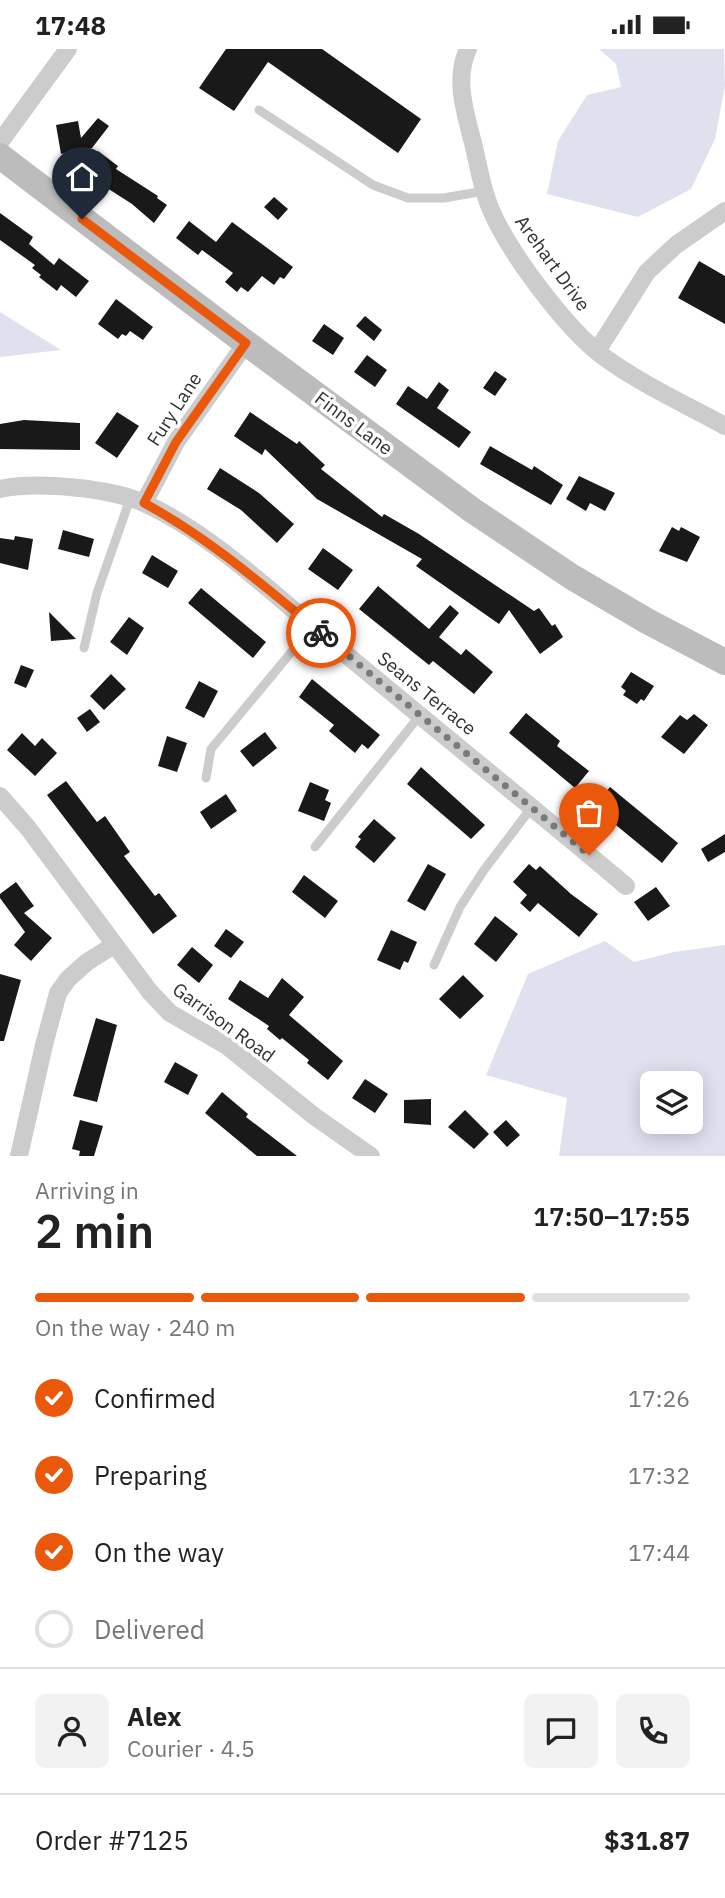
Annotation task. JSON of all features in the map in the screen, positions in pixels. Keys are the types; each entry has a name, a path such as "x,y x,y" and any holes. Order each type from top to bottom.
{"street":[{"path":"0,142 68,49"},
{"name":"Arehart Drive","path":"468,49 462,62 461,89 484,191 506,238 539,287 597,351 623,370 725,426"},
{"name":"Finns Lane","path":"0,156 472,510 572,577 725,663"},
{"path":"597,351 647,272 676,245 725,211"},
{"name":"Fury Lane","path":"137,501 246,343"},
{"name":"Seans Terrace","path":"0,489 42,486 74,488 137,501 183,524 313,626 626,886"},
{"name":"Garrison Road","path":"0,796 27,828 149,992 170,1013 227,1046 314,1116 371,1156"},
{"path":"19,1156 58,993 68,979 87,962 114,945"}],"lane":[{"path":"259,110 373,185 408,198 444,198 484,191"},
{"path":"84,648 97,593 137,501"},
{"path":"206,778 211,749 313,626"},
{"path":"315,846 420,715"},
{"path":"434,965 460,907 484,870 533,807"}],"shaded area":[{"path":"599,49 724,49 725,86 715,139 691,189 638,217 547,194 558,141 587,95 621,87 616,64"},
{"path":"0,312 61,350 0,357"},
{"path":"605,941 634,962 674,952 725,945 725,1156 559,1156 567,1098 486,1075 528,974"}],"building":[{"path":"226,49 322,49 421,119 398,153 268,62 234,111 199,88"},
{"path":"98,118 109,126 92,148 61,154 56,125 78,121 81,138"},
{"path":"98,151 118,166 116,169 158,196 157,198 167,205 154,223 132,204 93,179 98,172 88,166"},
{"path":"274,197 288,209 278,220 264,207"},
{"path":"0,213 33,237 29,244 54,265 59,258 89,281 76,297 61,285 57,291 39,277 41,275 32,268 35,265 0,240"},
{"path":"189,221 216,242 232,222 293,267 284,279 280,277 274,285 262,276 248,292 241,287 237,292 225,282 233,273 202,250 198,255 176,238"},
{"path":"699,261 725,276 725,324 678,298"},
{"path":"116,299 153,327 143,340 130,331 118,339 98,324"},
{"path":"365,316 382,330 374,341 356,326"},
{"path":"324,324 344,338 333,355 312,341"},
{"path":"367,355 387,370 375,387 354,372"},
{"path":"495,371 507,379 495,396 483,388"},
{"path":"439,382 449,390 437,408 471,432 459,448 396,404 408,386 427,399"},
{"path":"117,412 139,426 117,458 95,443"},
{"path":"250,412 297,444 299,441 325,465 321,469 382,517 384,514 419,534 534,611 539,608 552,626 555,624 563,637 540,654 509,610 499,624 416,566 422,559 317,499 265,449 262,455 234,436"},
{"path":"24,420 80,423 80,450 0,449 0,424"},
{"path":"490,446 532,470 534,466 563,485 551,505 480,464"},
{"path":"220,468 259,493 294,524 277,543 241,510 207,489"},
{"path":"579,476 615,493 605,511 590,503 586,511 566,499"},
{"path":"672,527 679,531 681,527 700,537 687,562 659,551"},
{"path":"63,530 94,539 89,557 58,549"},
{"path":"15,536 33,539 28,570 0,563 0,538 14,540"},
{"path":"323,548 353,570 338,590 308,569"},
{"path":"152,555 178,571 168,588 142,573"},
{"path":"378,586 429,629 450,605 459,613 439,637 461,655 466,649 493,672 474,694 433,661 429,665 359,609"},
{"path":"201,588 266,642 253,658 188,603"},
{"path":"49,612 76,639 51,641"},
{"path":"129,617 144,628 127,655 110,642"},
{"path":"21,665 34,670 26,688 14,683"},
{"path":"631,672 654,686 644,701 641,699 637,704 623,695 626,691 621,687"},
{"path":"111,674 126,689 104,710 90,696"},
{"path":"312,679 380,735 368,749 362,744 355,753 329,731 334,725 299,697"},
{"path":"199,681 218,691 204,718 185,708"},
{"path":"90,709 100,722 87,732 77,718"},
{"path":"526,713 560,741 557,746 589,771 575,788 509,733"},
{"path":"694,714 708,725 684,754 661,737 680,715 687,720"},
{"path":"265,732 277,748 253,767 240,751"},
{"path":"22,733 35,746 42,738 57,753 35,776 7,750"},
{"path":"167,736 187,743 177,772 158,766"},
{"path":"421,767 485,825 471,839 407,784"},
{"path":"66,781 97,822 105,816 130,852 124,856 155,896 159,893 177,916 153,934 47,795"},
{"path":"310,782 329,790 325,800 331,803 324,821 298,811"},
{"path":"610,787 678,843 662,863 594,807"},
{"path":"226,794 237,811 211,829 200,812"},
{"path":"374,819 396,838 374,863 355,847 361,839 358,837"},
{"path":"725,834 725,852 708,862 701,849"},
{"path":"428,864 446,874 425,911 407,901"},
{"path":"529,864 536,870 540,866 598,914 579,937 538,903 530,912 520,903 527,895 513,882"},
{"path":"304,875 338,901 325,918 292,892"},
{"path":"16,882 34,906 24,913 52,938 31,961 14,945 25,932 0,898 0,894"},
{"path":"656,887 670,906 648,921 634,902"},
{"path":"495,916 518,934 496,962 474,944"},
{"path":"226,929 244,942 231,958 214,946"},
{"path":"391,930 417,942 408,963 404,961 400,970 377,960"},
{"path":"192,947 213,965 199,983 177,965"},
{"path":"0,974 21,980 4,1041 0,1041"},
{"path":"463,975 484,996 460,1019 439,999"},
{"path":"282,978 304,997 289,1015 343,1061 328,1080 307,1063 309,1060 267,1029 269,1026 228,999 240,980 268,998"},
{"path":"96,1018 117,1025 97,1102 73,1096"},
{"path":"175,1062 198,1075 188,1095 164,1082"},
{"path":"365,1079 388,1094 375,1113 352,1098"},
{"path":"222,1092 248,1114 246,1117 297,1156 257,1156 205,1113"},
{"path":"431,1099 431,1125 404,1123 404,1100"},
{"path":"465,1110 489,1134 474,1149 448,1127"},
{"path":"80,1120 103,1126 94,1156 79,1156 80,1151 72,1149"},
{"path":"506,1120 520,1135 507,1147 493,1132"}],"way so far":[{"path":"321,633 589,855"}],"route":[{"path":"82,219 246,343 176,442 144,503 204,539 321,633"}]}
